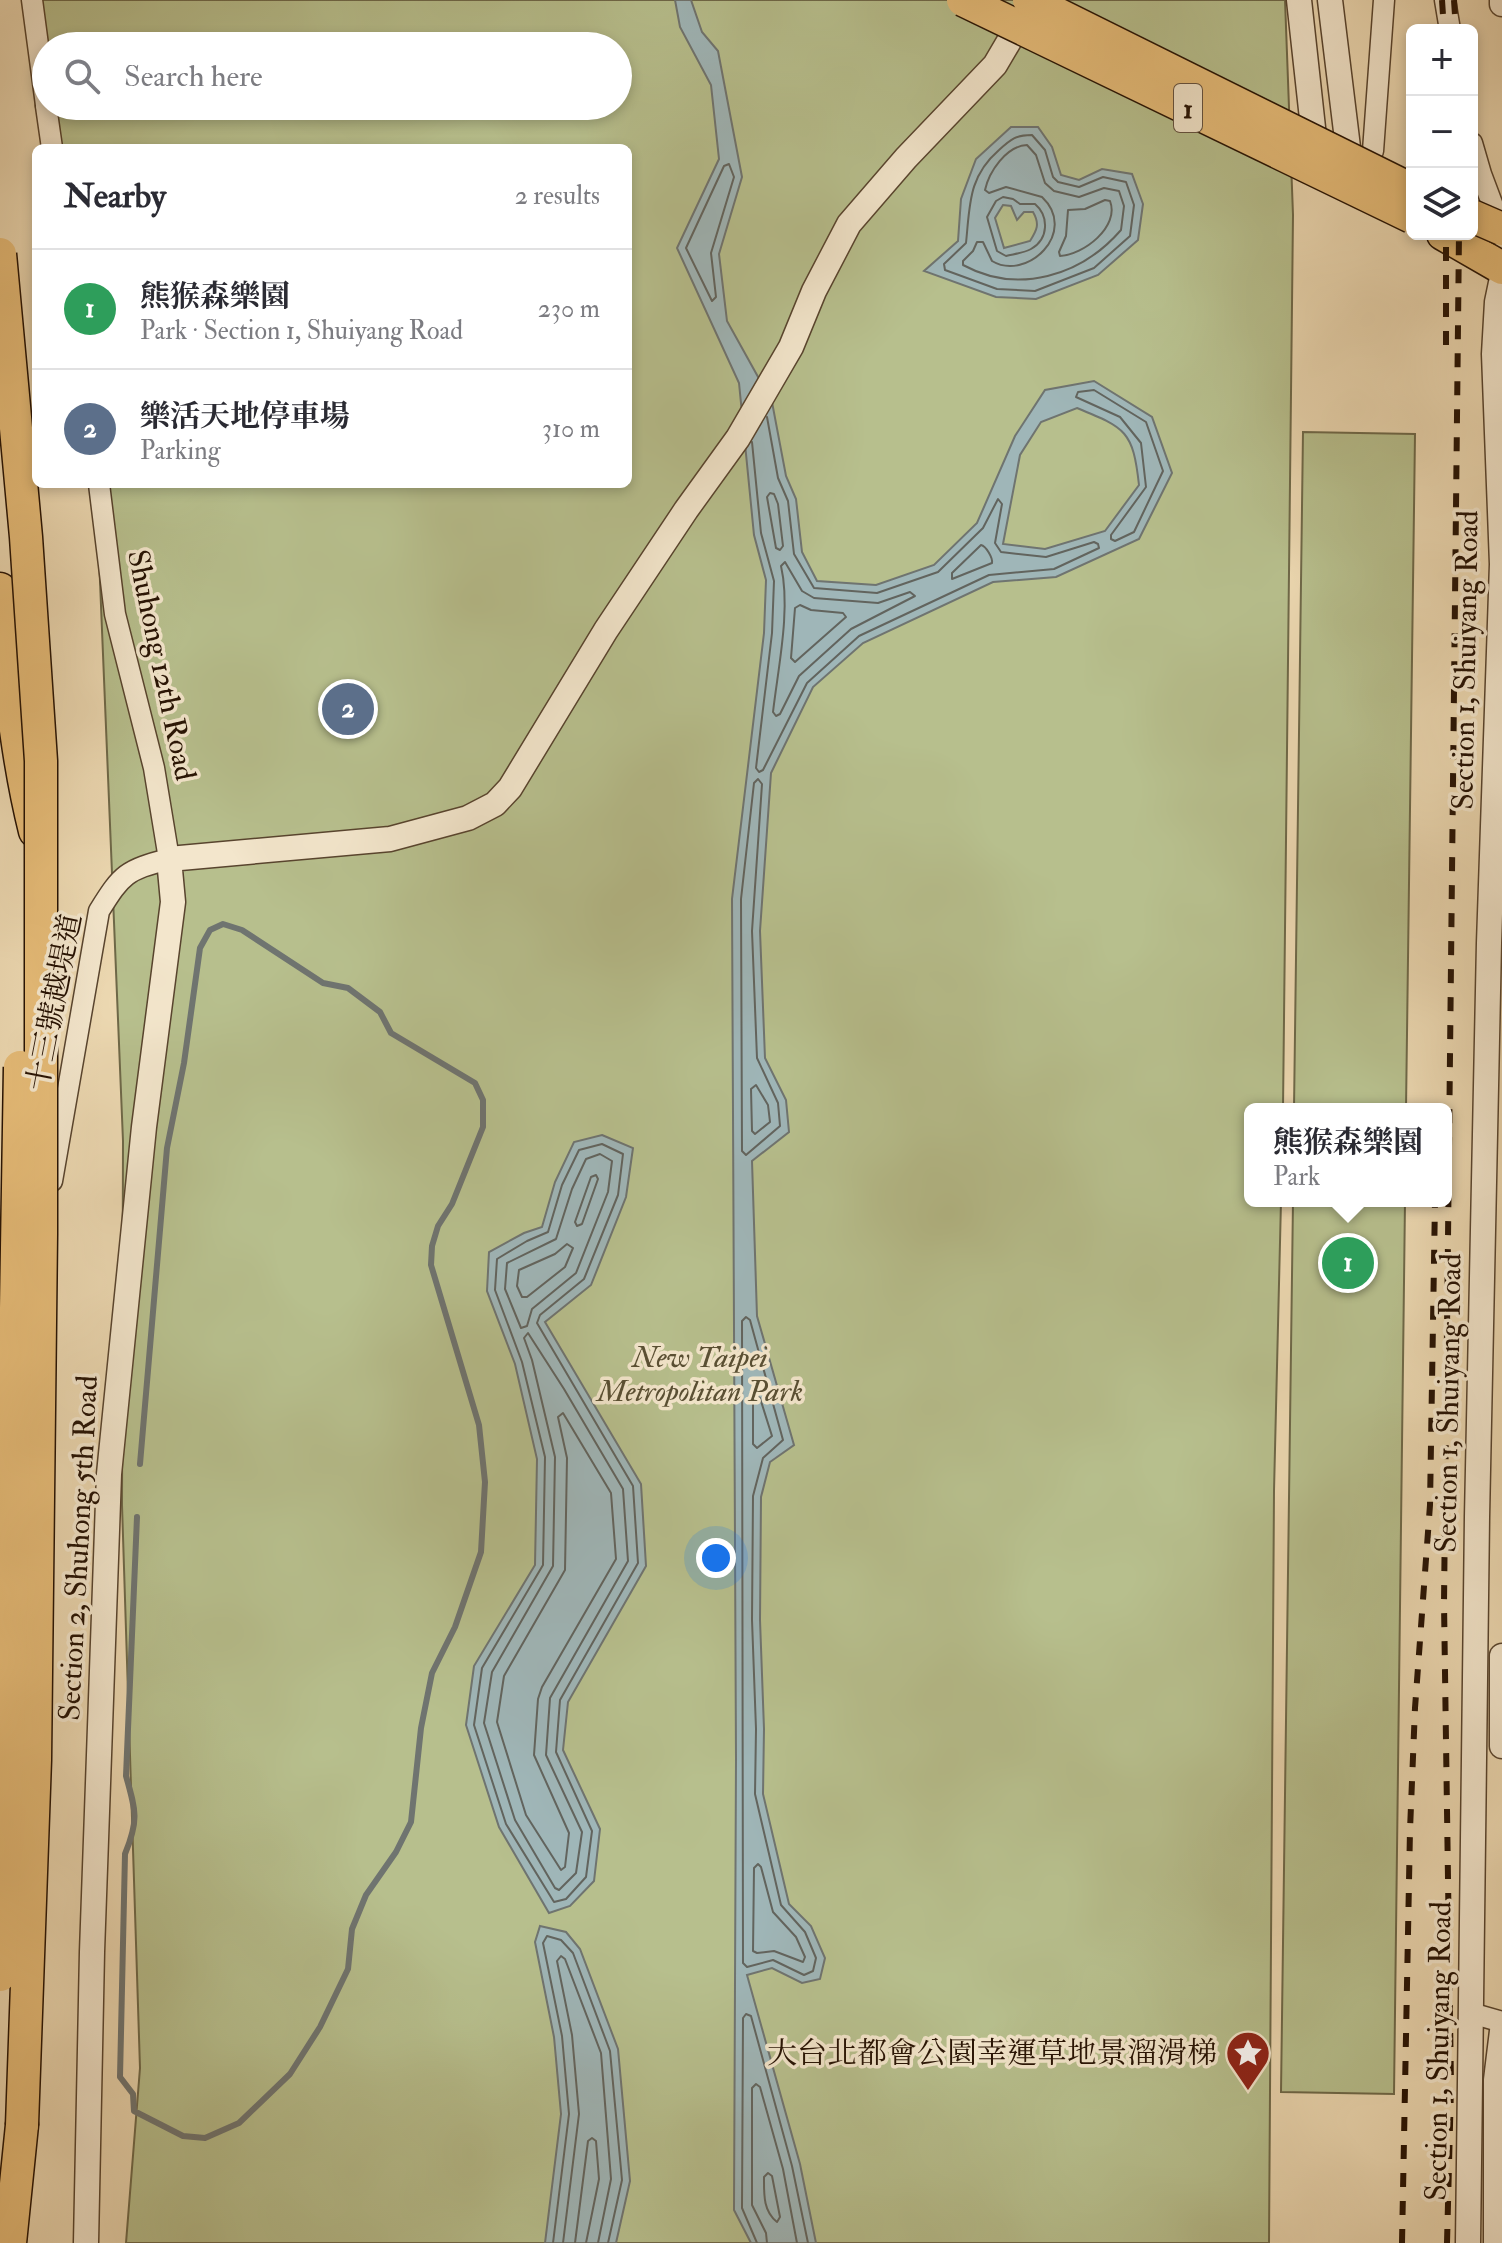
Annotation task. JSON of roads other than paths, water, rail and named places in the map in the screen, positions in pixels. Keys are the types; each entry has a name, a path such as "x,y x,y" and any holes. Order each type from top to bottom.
{"highway":[{"name":"1","path":"963,0 1406,214"},
{"name":"1","path":"1029,0 1406,187"},
{"path":"1478,221 1502,229"},
{"path":"1478,222 1502,236"},
{"path":"1455,240 1502,268"},
{"path":"1458,240 1502,261"},
{"path":"0,254 28,568 41,761 41,1234 33,1866 22,2125 10,2243"},
{"path":"0,475 18,717 23,982 10,1670 0,1975"},
{"path":"0,589 9,688 26,795 40,852"}],"street":[{"path":"32,0 36,32"},
{"path":"169,859 390,839 468,818 495,804 510,788 606,630 738,438 791,347 814,291 849,224 906,158 995,65 1035,0"},
{"path":"1299,0 1317,164 1351,176"},
{"path":"1330,0 1351,176"},
{"path":"1351,176 1373,151 1384,0"},
{"path":"1445,0 1449,24"},
{"path":"48,120 51,144"},
{"path":"1478,164 1502,229"},
{"name":"Section 1, Shuiyang Road","path":"1468,2243 1474,1662 1493,1224 1502,564 1494,354 1497,302 1502,278"},
{"name":"Shuhong 12th Road","path":"99,488 115,614 154,768 169,859"},
{"name":"十三號越堤道","path":"0,1477 99,911 116,883 134,868 169,859"},
{"name":"Section 2, Shuhong 5th Road","path":"86,2243 92,1952 109,1474 144,1127 173,902 169,859"},
{"path":"1502,1656 1502,1746"},
{"path":"1471,2013 1502,2022"},
{"name":"Section 1, Shuiyang Road","path":"1496,2243 1496,2080 1502,2031"}],"water":[{"path":"675,0 691,0 702,32 718,51 742,177 719,254 727,321 772,402 786,476 796,499 802,552 817,581 876,585 934,565 977,523 1015,436 1045,390 1094,381 1152,417 1172,473 1139,539 1056,577 993,582 863,643 813,687 771,773 760,931 765,1058 786,1100 789,1132 752,1161 757,1316 794,1445 770,1462 761,1497 763,1794 789,1904 811,1926 825,1958 820,1979 802,1983 772,1968 747,1975 800,2164 816,2243 751,2243 734,2210 736,1758 732,899 764,633 766,580 754,535 739,383 677,248 719,159 711,85 680,27","holes":["1077,408 1107,421 1124,434 1134,453 1139,485 1105,531 1045,549 1003,544 1020,455 1041,422"]},
{"path":"1011,127 1038,127 1052,147 1061,175 1079,180 1102,169 1132,174 1143,204 1138,240 1098,275 1036,299 996,297 924,271 958,241 961,199 976,159","holes":["1003,205 1011,206 1017,220 1024,212 1033,212 1037,227 1030,241 1004,248 995,218"]},
{"path":"602,1135 633,1148 626,1197 591,1285 545,1322 641,1484 646,1566 568,1702 563,1750 600,1829 594,1881 570,1906 549,1913 499,1827 466,1725 474,1666 535,1565 537,1459 515,1364 487,1291 489,1252 542,1227 555,1182 574,1142"},
{"path":"540,1926 566,1932 580,1949 618,2049 630,2181 616,2243 545,2243 561,2114 554,2037 535,1942"}],"waterway":[{"path":"137,1517 126,1776 134,1815 125,1854 120,2077 133,2094 134,2111 183,2136 205,2138 239,2123 290,2074 320,2027 348,1969 352,1929 366,1895 396,1852 411,1822 421,1728 432,1673 455,1627 481,1552 485,1482 479,1425 431,1265 438,1226 452,1204 483,1127 483,1100 475,1083 391,1033 380,1012 348,988 323,983 242,930 223,924 210,930 200,948 184,1063 167,1148 140,1464"}],"railway":[{"path":"1442,0 1444,24"},
{"path":"1454,0 1456,24"},
{"path":"1446,240 1446,345"},
{"path":"1449,1103 1459,240"},
{"path":"1402,2243 1410,1830 1415,1708 1430,1505 1435,1207"},
{"path":"1447,2243 1451,2086 1444,1603 1448,1207"}],"place":[{"name":"樂活天地停車場","path":"348,709"},
{"name":"熊猴森樂園","path":"1348,1263"},
{"name":"大台北都會公園幸運草地景溜滑梯","path":"1248,2092"}],"park label":[{"name":"New Taipei Metropolitan Park","path":"700,1374"}]}
